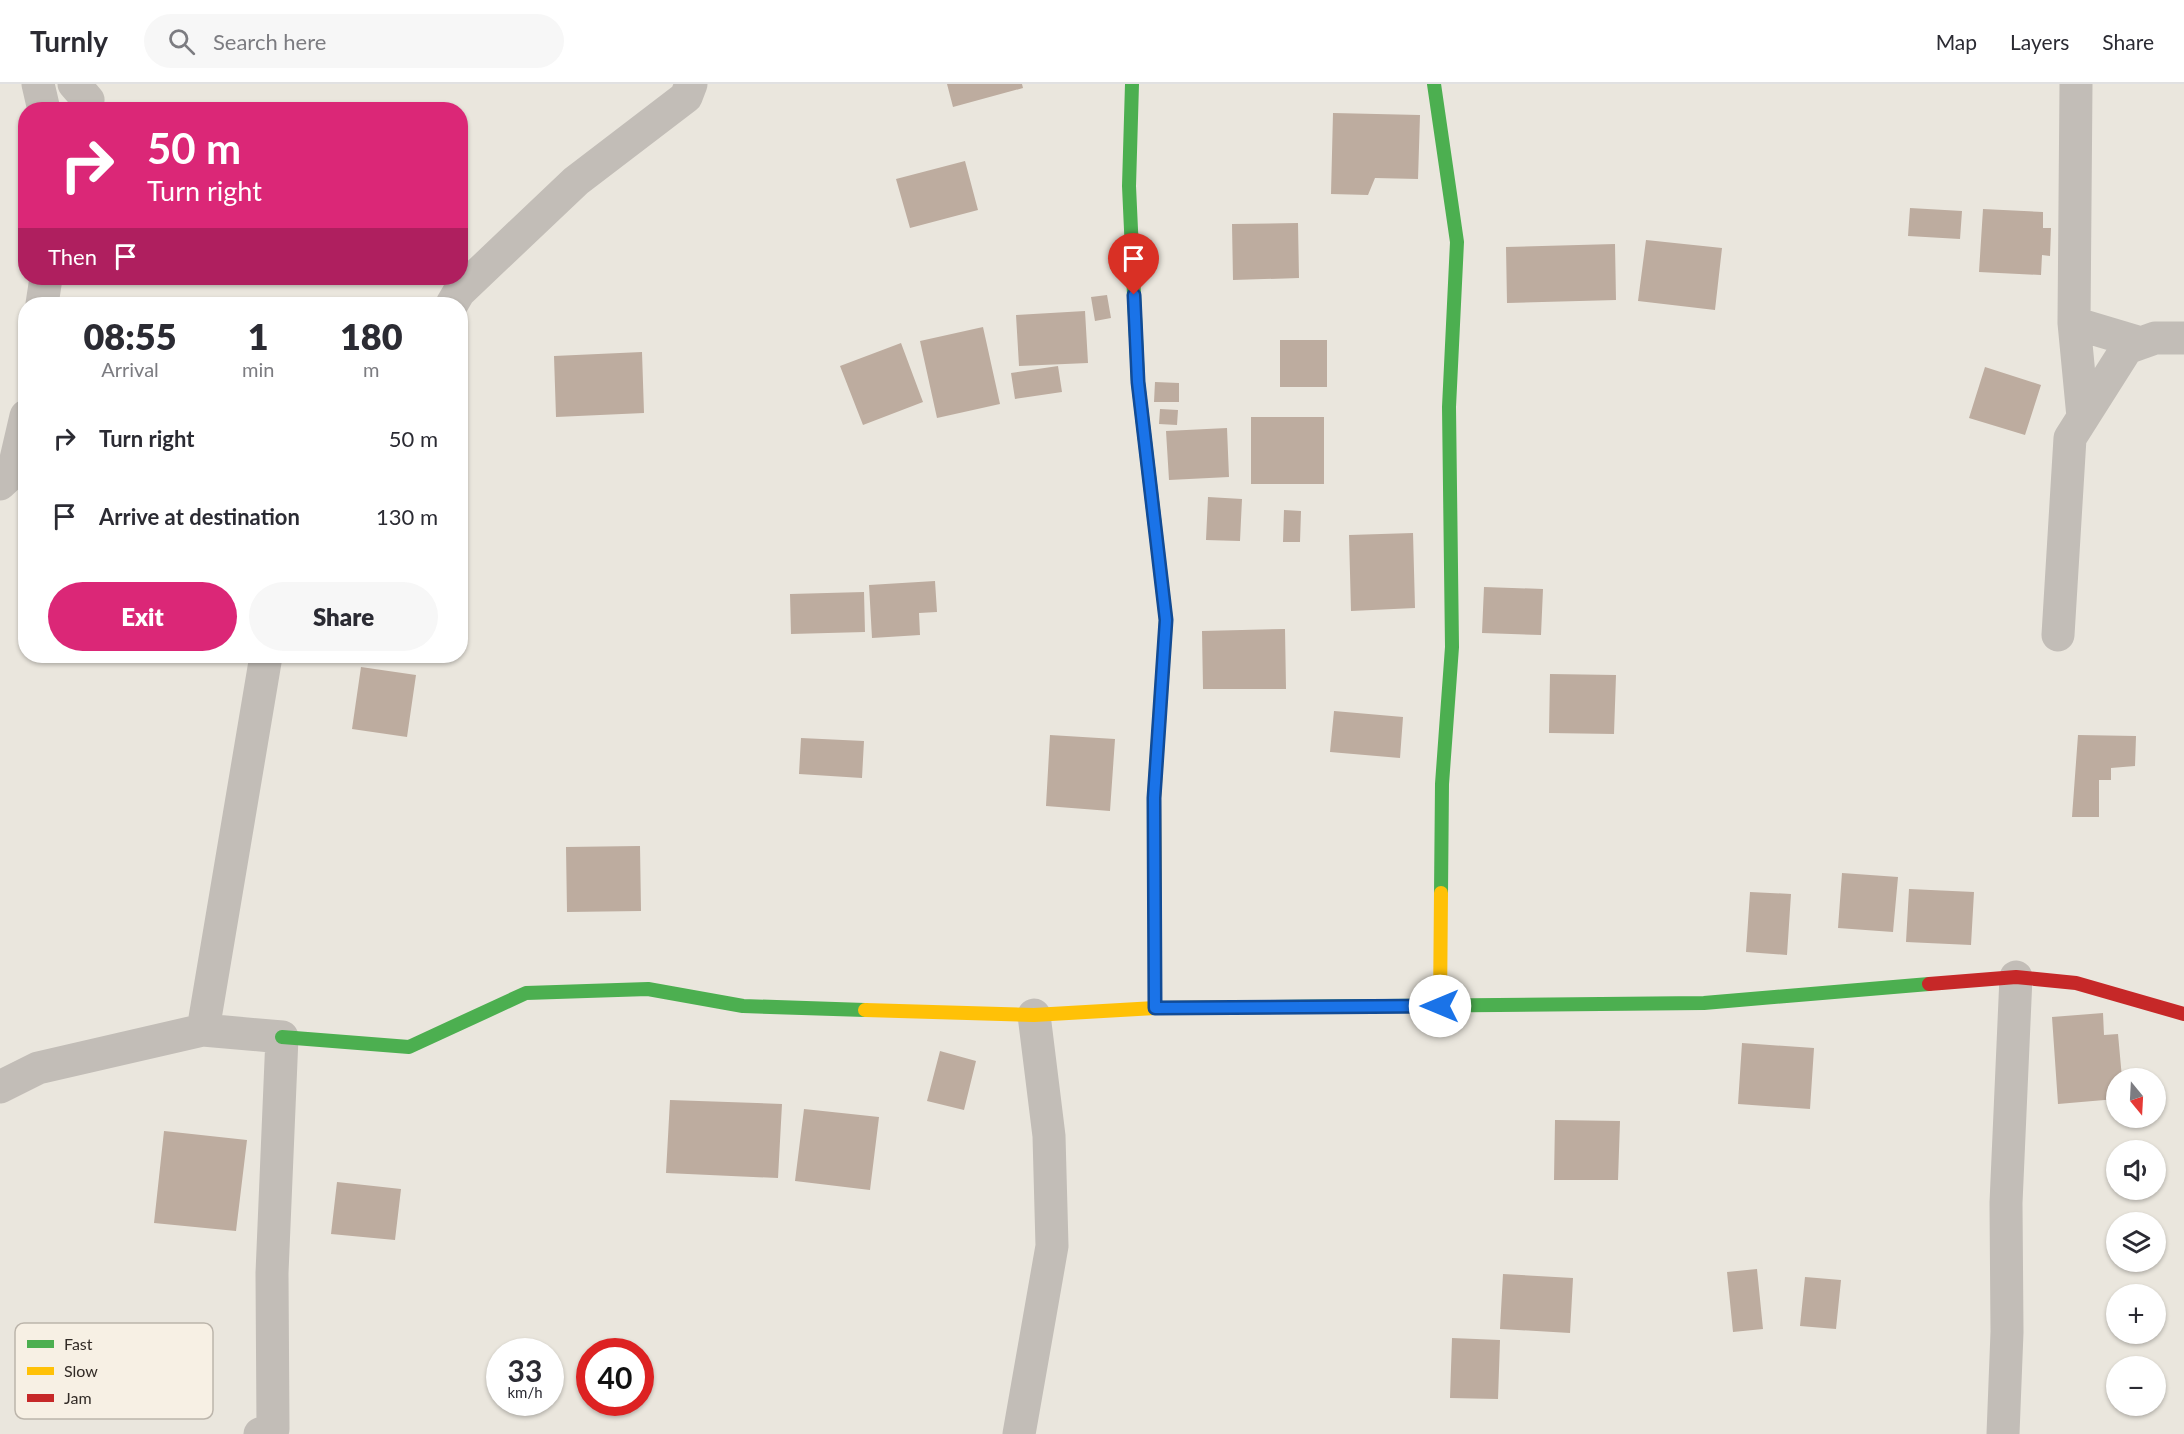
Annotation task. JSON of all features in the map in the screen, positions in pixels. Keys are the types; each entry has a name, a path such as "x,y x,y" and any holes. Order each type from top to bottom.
{"street":[{"path":"38,84 42,102"},
{"path":"468,283 576,181 686,97 691,84"},
{"path":"1132,84 1129,186 1138,382 1166,620 1154,798 1155,1008"},
{"path":"1434,84 1457,242 1449,407 1452,647 1442,784 1440,1006"},
{"path":"2076,84 2074,323 2083,417"},
{"path":"456,297 466,285"},
{"path":"2074,323 2141,343"},
{"path":"2058,635 2070,438 2127,348 2155,338 2184,338"},
{"path":"0,484 13,472 18,450"},
{"path":"203,1030 265,663"},
{"path":"2003,1434 2007,1332 2006,1203 2016,977"},
{"path":"0,1087 38,1068 203,1030 409,1047 526,993 648,989 743,1006 1034,1015 1155,1008 1704,1003 2016,977 2076,983 2184,1014"},
{"path":"1019,1434 1052,1246 1049,1136 1034,1015"},
{"path":"260,1434 273,1429 272,1273 282,1036"}],"building":[{"path":"947,84 1022,84 1023,88 953,107"},
{"path":"1333,113 1420,115 1418,179 1375,178 1368,195 1331,194"},
{"path":"965,161 978,210 910,228 896,179"},
{"path":"1910,208 1962,211 1960,239 1908,236"},
{"path":"1983,209 2043,212 2043,228 2051,228 2050,256 2042,255 2041,275 1979,272"},
{"path":"1298,223 1299,278 1233,280 1232,224"},
{"path":"1646,240 1722,248 1715,310 1638,301"},
{"path":"1615,244 1616,300 1507,303 1506,247"},
{"path":"1107,295 1111,318 1095,321 1091,297"},
{"path":"1085,311 1088,363 1019,366 1016,315"},
{"path":"983,327 1000,404 937,418 920,341"},
{"path":"1280,340 1327,340 1327,387 1280,387"},
{"path":"901,343 923,402 863,425 840,366"},
{"path":"642,352 644,413 556,417 554,356"},
{"path":"1058,366 1062,392 1015,399 1011,373"},
{"path":"1985,367 2041,385 2025,435 1969,418"},
{"path":"1155,382 1179,383 1179,402 1154,402"},
{"path":"1160,409 1178,410 1177,425 1159,424"},
{"path":"1251,417 1324,417 1324,484 1251,484"},
{"path":"1227,428 1229,477 1169,480 1166,431"},
{"path":"1208,497 1242,499 1240,541 1206,540"},
{"path":"1284,510 1301,511 1300,542 1283,542"},
{"path":"1413,533 1415,608 1351,611 1349,535"},
{"path":"935,581 937,612 919,613 920,635 872,638 869,585"},
{"path":"1484,587 1543,589 1541,635 1482,633"},
{"path":"864,592 865,632 791,634 790,594"},
{"path":"1285,629 1286,689 1203,689 1202,631"},
{"path":"361,667 416,675 407,737 352,729"},
{"path":"1550,674 1616,675 1614,734 1549,733"},
{"path":"1334,711 1403,717 1400,758 1330,752"},
{"path":"1050,735 1115,739 1110,811 1046,806"},
{"path":"2078,735 2136,736 2135,766 2111,768 2111,780 2099,780 2099,817 2072,817"},
{"path":"801,738 864,741 862,778 799,774"},
{"path":"640,846 641,911 567,912 566,847"},
{"path":"1842,873 1898,877 1893,932 1838,928"},
{"path":"1909,889 1974,892 1971,945 1906,942"},
{"path":"1750,892 1791,894 1787,955 1746,952"},
{"path":"2103,1013 2104,1035 2118,1034 2121,1068 2106,1068 2106,1100 2058,1104 2052,1017"},
{"path":"1742,1043 1814,1048 1810,1109 1738,1104"},
{"path":"940,1051 976,1061 964,1110 927,1101"},
{"path":"670,1100 782,1104 778,1178 666,1173"},
{"path":"804,1109 879,1117 870,1190 795,1181"},
{"path":"1555,1120 1620,1121 1618,1180 1554,1180"},
{"path":"164,1131 247,1140 236,1231 154,1223"},
{"path":"337,1182 401,1189 395,1240 331,1234"},
{"path":"1757,1269 1763,1329 1733,1332 1727,1272"},
{"path":"1503,1274 1573,1278 1570,1333 1500,1329"},
{"path":"1805,1277 1841,1280 1836,1329 1800,1326"},
{"path":"1452,1338 1500,1340 1498,1399 1450,1398"}],"traffic: fast":[{"path":"1132,84 1129,186 1138,382 1155,526"},
{"path":"1434,84 1457,242 1449,407 1452,647 1442,784 1441,893"},
{"path":"1273,1007 1704,1003 1929,984"},
{"path":"282,1037 409,1047 526,993 648,989 743,1006 865,1010"}],"traffic: slow":[{"path":"1155,526 1166,620 1154,798 1155,917"},
{"path":"1440,1006 1441,893"},
{"path":"865,1010 1034,1015 1155,1008 1273,1007"}],"traffic: jam":[{"path":"1155,917 1155,1008"},
{"path":"1929,984 2016,977 2076,983 2184,1014"}],"route":[{"path":"1134,295 1138,382 1166,620 1154,798 1155,1008 1440,1006"}]}
